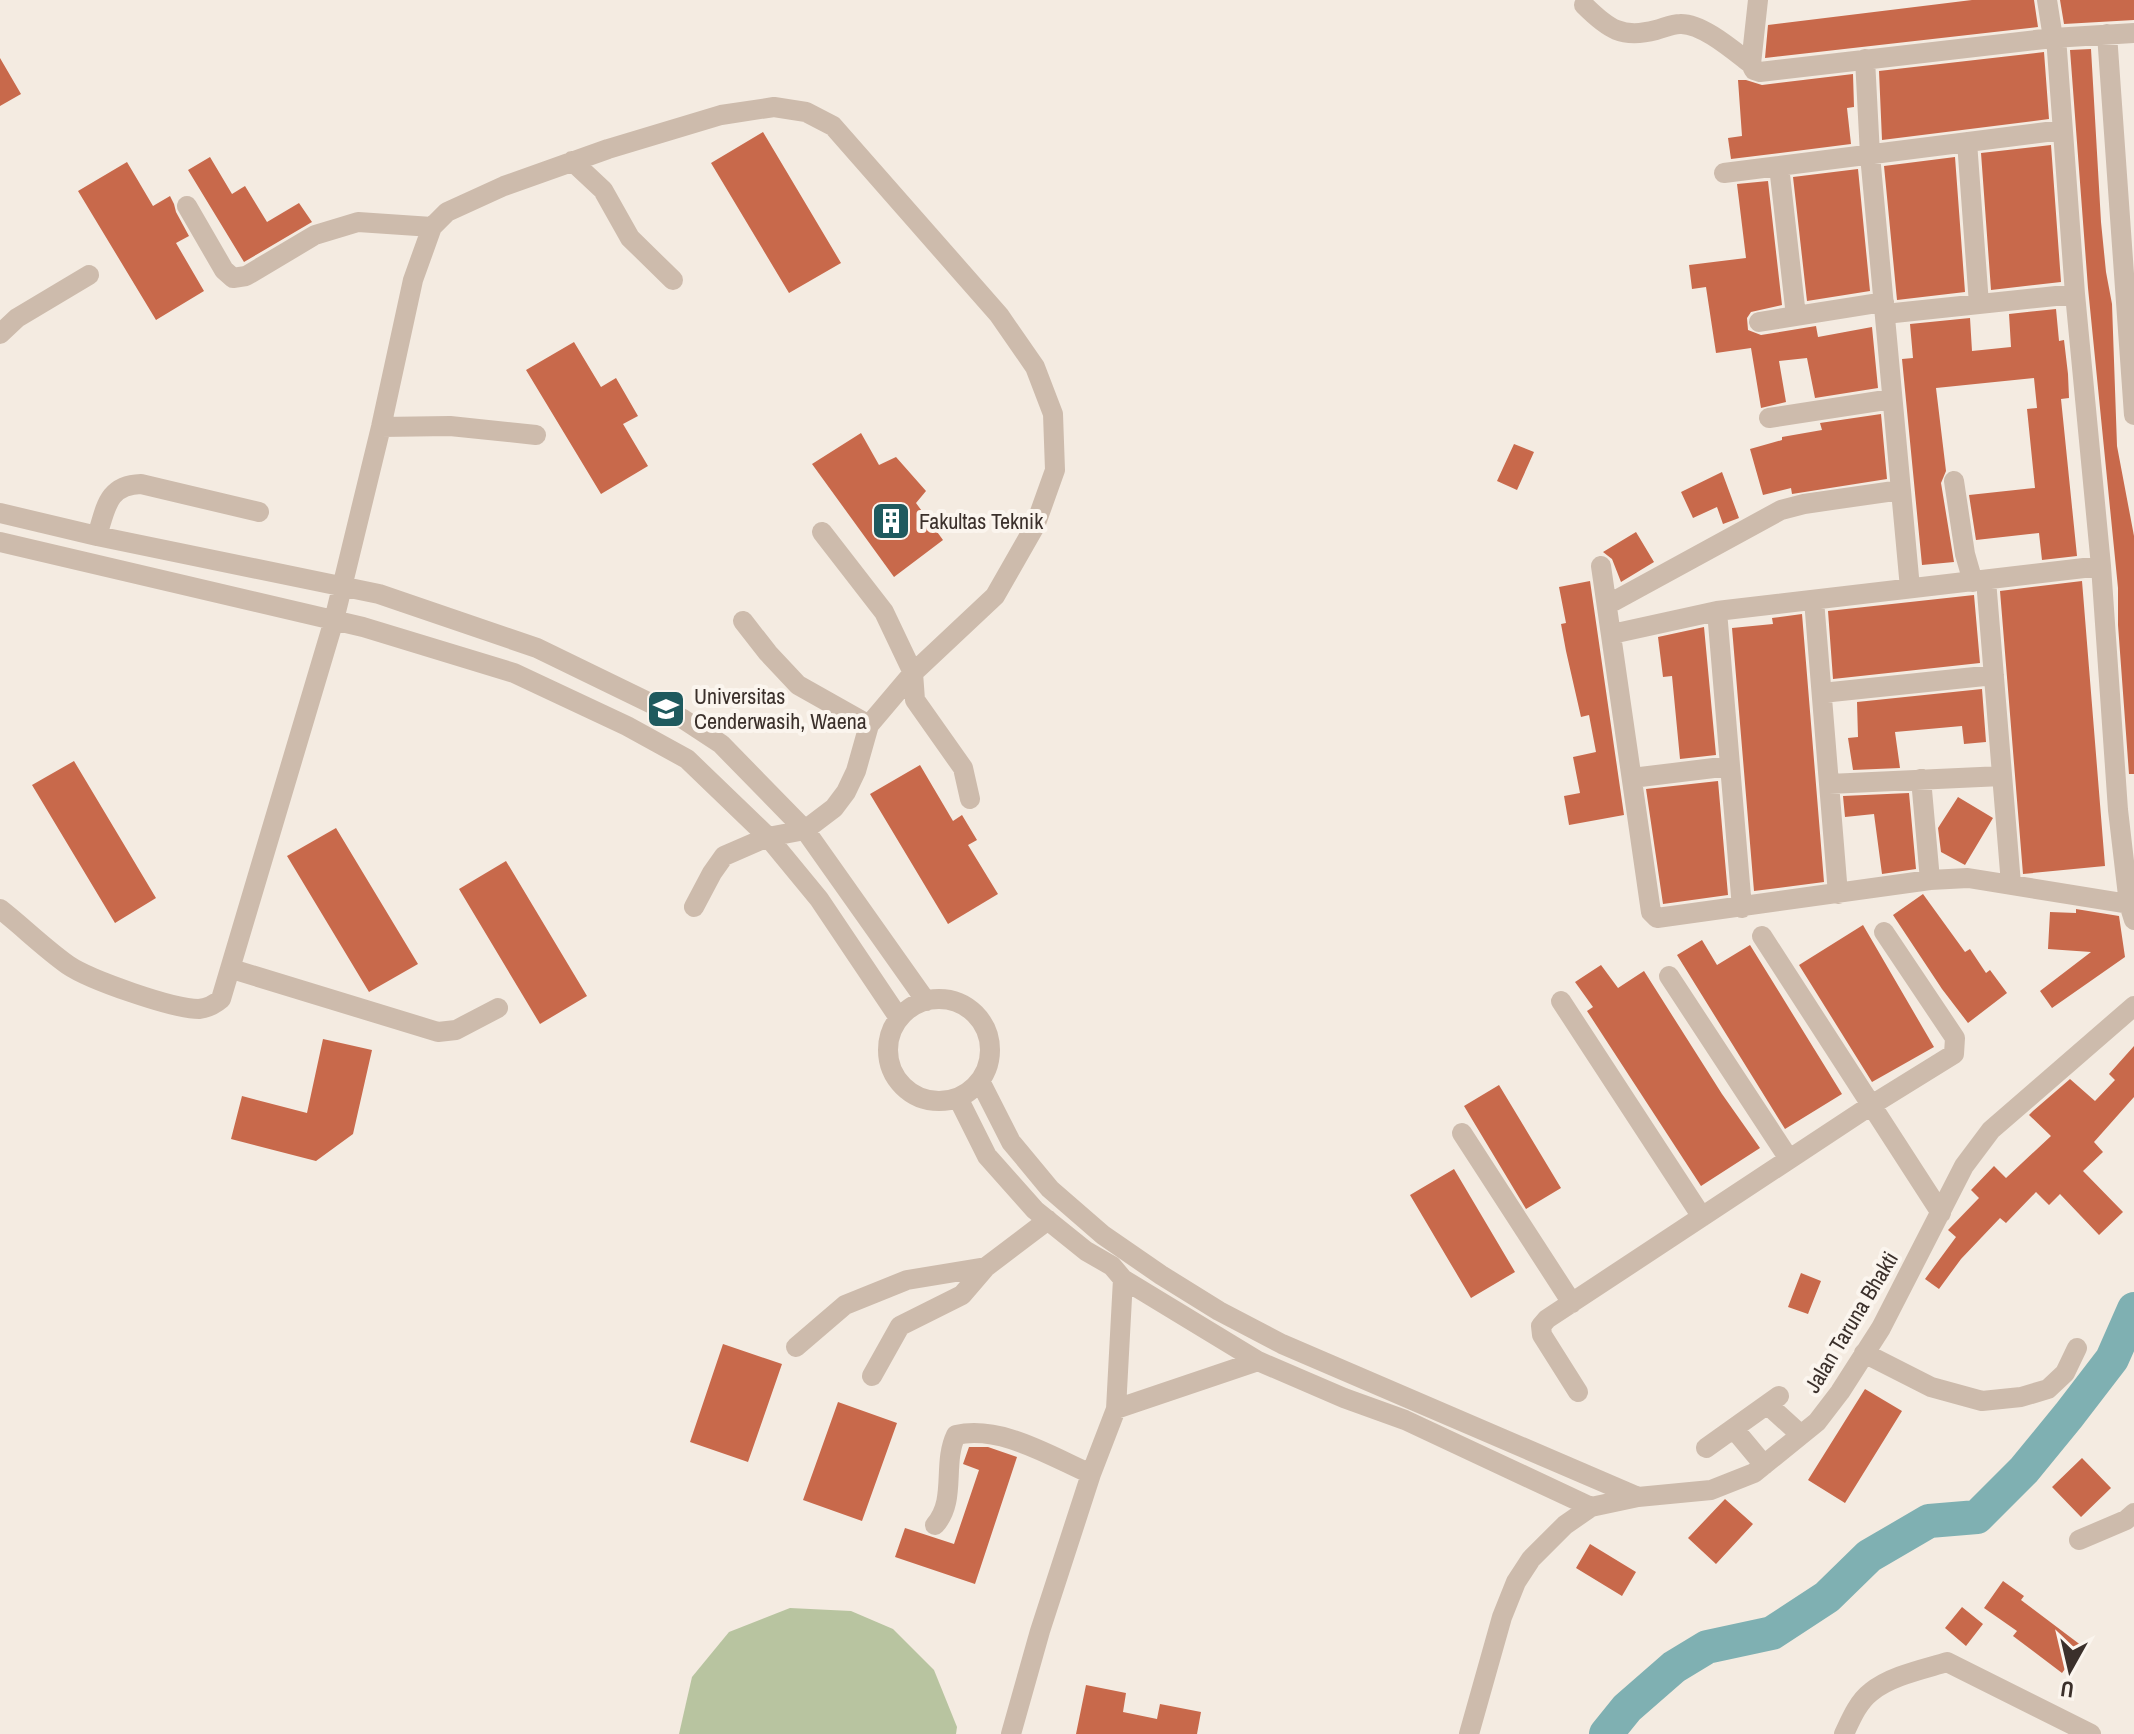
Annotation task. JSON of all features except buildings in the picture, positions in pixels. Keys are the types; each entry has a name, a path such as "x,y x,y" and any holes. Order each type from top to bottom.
{"street":[{"path":"1751,64 1758,0"},
{"path":"1601,566 1653,916 1661,918 1930,880 1968,878 2011,884 2132,912 2118,810 2101,566 2054,38 2047,0"},
{"path":"1584,5 1601,22 1619,32 1640,34 1677,24 1690,25 1723,42 1760,72 2054,38 2134,33"},
{"path":"2107,34 2134,415"},
{"path":"1865,59 1870,155 1910,588"},
{"path":"0,909 70,966 139,994 197,1009 213,1006 221,999 334,620 413,280 432,227 447,212 468,201 572,161 721,115 774,107 806,112 833,126 999,315 1035,367 1053,414 1055,470 1035,526 995,596 913,673 869,725 856,771 834,808 805,830 768,837 724,856 694,907"},
{"path":"1724,173 2062,130"},
{"path":"1967,142 1979,304"},
{"path":"572,161 603,190 630,238 673,280"},
{"path":"1779,166 1796,316"},
{"path":"187,206 224,270 233,278 246,276 315,235 358,222 432,227"},
{"path":"0,334 17,318 89,275"},
{"path":"1759,322 1884,308 1979,304 2075,294"},
{"path":"1769,418 1892,399"},
{"path":"381,427 450,426 536,435"},
{"path":"1954,481 1965,554 1979,581 1994,675 2011,884"},
{"path":"97,536 108,502 120,487 130,484 259,512"},
{"path":"1607,605 1781,510 1901,490"},
{"path":"0,513 97,536 342,584 429,609 537,648 683,719 721,744 805,830 926,1001"},
{"path":"822,532 884,612 913,673 915,700 963,768 970,799"},
{"path":"0,542 334,620 514,673 627,726 687,759 768,837 819,899 899,1018"},
{"path":"1612,634 1717,611 2101,566"},
{"path":"1814,600 1838,894"},
{"path":"1717,611 1742,908"},
{"path":"743,621 798,685 869,725"},
{"path":"1822,693 1994,675"},
{"path":"1632,778 1730,766"},
{"path":"1829,784 2002,776"},
{"path":"1921,779 1930,880"},
{"path":"1578,1392 1542,1335 1541,1326 1547,1319 1954,1054 1955,1038 1884,932"},
{"path":"1762,936 1941,1213"},
{"path":"232,969 438,1032 456,1030 498,1008"},
{"path":"1669,976 1789,1159"},
{"path":"943,999 961,1004 976,1014 986,1029 991,1047 980,1081 958,1098 931,1100 907,1090 891,1068 888,1042 899,1018 911,1007 943,999"},
{"path":"1561,1001 1702,1217"},
{"name":"Jalan Taruna Bhakti","path":"1469,1734 1490,1654 1516,1582 1547,1542 1591,1507 1638,1497 1711,1490 1754,1473 1817,1422 1881,1328 1964,1166 1991,1130 2134,1006"},
{"path":"980,1081 1011,1142 1050,1189 1103,1235 1161,1275 1219,1311 1282,1344 1638,1497"},
{"path":"958,1098 987,1156 1035,1210 1086,1251 1112,1266 1123,1279 1258,1361 1405,1420 1591,1507"},
{"path":"1462,1133 1572,1303"},
{"path":"872,1376 900,1326 962,1295 986,1267 1048,1220"},
{"path":"796,1347 845,1305 907,1280 986,1267"},
{"path":"1011,1734 1040,1631 1091,1474 1116,1409 1123,1279"},
{"path":"1864,1353 1931,1387 1982,1401 2021,1397 2048,1389 2065,1373 2077,1348"},
{"path":"1116,1409 1258,1361"},
{"path":"1706,1448 1774,1400 1801,1435"},
{"path":"1734,1429 1764,1465"},
{"path":"935,1525 941,1518 948,1495 947,1472 956,1435 978,1431 996,1435 1091,1474"},
{"path":"2079,1540 2126,1520 2134,1513"},
{"path":"1844,1734 1855,1712 1872,1691 1947,1662 2091,1734"}],"green space":[{"path":"790,1608 851,1611 893,1629 934,1670 957,1727 956,1734 679,1734 692,1677 729,1632"}],"waterway":[{"path":"1606,1734 1627,1708 1674,1667 1707,1647 1772,1633 1827,1597 1869,1556 1929,1521 1977,1517 2024,1470 2112,1359 2134,1309"}],"place":[{"name":"Fakultas Teknik","path":"891,521"},
{"name":"Universitas Cenderwasih, Waena","path":"666,709"}]}
